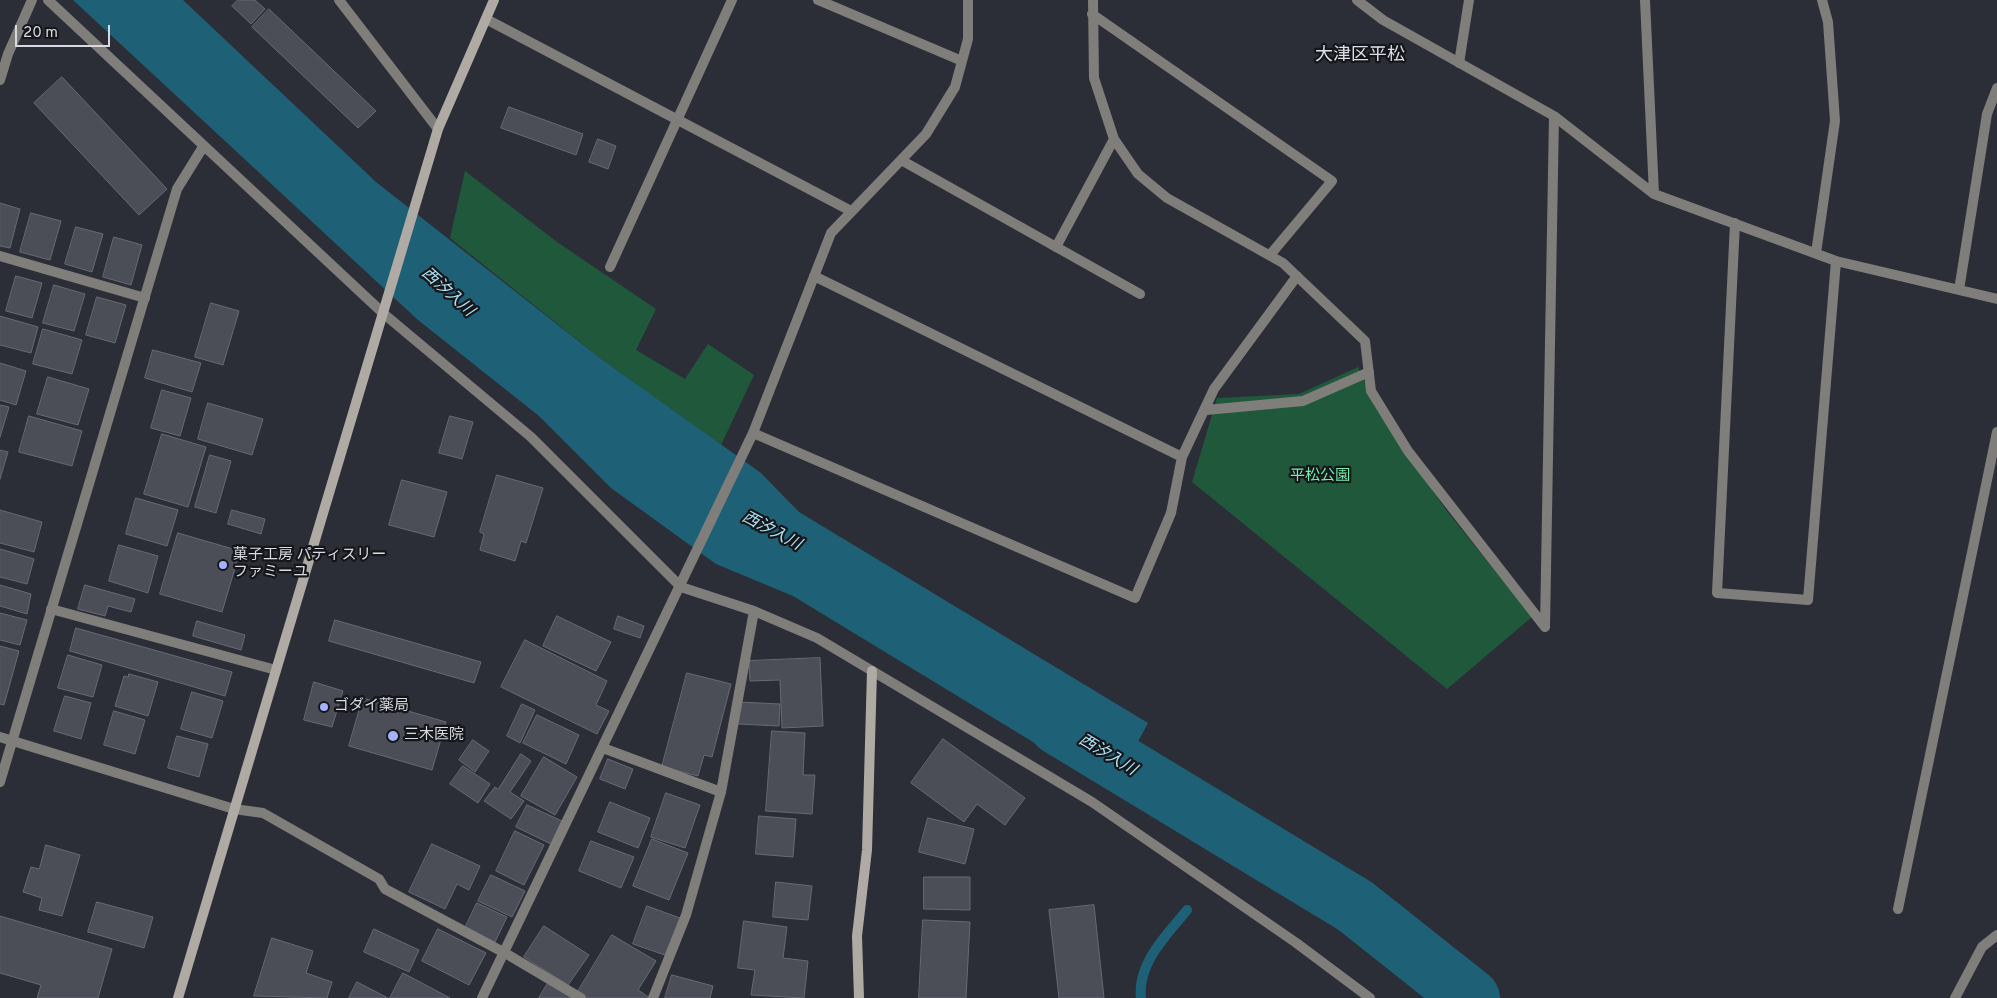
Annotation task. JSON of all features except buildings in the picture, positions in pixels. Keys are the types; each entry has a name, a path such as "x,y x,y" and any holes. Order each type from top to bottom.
{"street":[{"path":"0,80 8,54 32,0"},
{"path":"48,0 202,147 384,314 531,437 681,587 754,611 817,638 1092,802 1295,942 1370,998"},
{"path":"339,0 438,129"},
{"path":"178,998 438,129 494,0"},
{"path":"610,267 732,0"},
{"path":"818,0 962,61"},
{"path":"482,998 681,587 753,433 831,232 926,134 955,87 968,39 968,0"},
{"path":"1093,0 1094,78 1114,139 1138,174 1167,198 1283,263 1365,341 1371,391 1408,451 1545,627 1554,116"},
{"path":"1357,0 1383,20 1554,116 1654,194 1836,261 1997,299"},
{"path":"1459,63 1469,0"},
{"path":"1645,0 1654,194"},
{"path":"1816,253 1835,121 1828,22 1822,0"},
{"path":"1092,14 1332,181 1270,255"},
{"path":"486,19 851,211"},
{"path":"1959,290 1987,114 1997,88"},
{"path":"1056,247 1114,139"},
{"path":"0,782 177,189 202,147"},
{"path":"900,160 1140,294"},
{"path":"1735,223 1717,593 1808,600 1836,261"},
{"path":"0,256 145,298"},
{"path":"814,276 1182,457"},
{"path":"753,433 1135,598 1171,513 1182,457 1206,410 1214,389 1297,276"},
{"path":"1206,410 1303,401 1368,372"},
{"path":"1898,909 1997,432"},
{"path":"51,609 276,670"},
{"path":"653,998 686,915 721,792 754,611"},
{"path":"860,998 857,936 867,850 872,671"},
{"path":"0,737 234,809 263,813 379,879 385,889 505,953 581,998"},
{"path":"603,748 721,792"},
{"path":"1955,998 1982,947 1997,935"}],"green space":[{"path":"465,171 557,242 656,309 636,350 685,379 708,344 754,375 721,445 600,358 450,238"},
{"name":"平松公園","path":"1358,367 1375,407 1446,510 1532,617 1447,689 1192,482 1217,398 1299,394"}],"water":[{"path":"73,0 183,0 376,182 600,358 761,473 799,512 1148,723 1112,790 793,596 716,564 611,488 539,416 418,320"}],"waterway":[{"name":"西汐入川","path":"1058,726 1355,906 1471,998"},
{"path":"1141,998 1141,985 1149,961 1155,950 1187,910"}],"place":[{"name":"菓子工房 パティスリー ファミーユ","path":"223,565"},
{"name":"ゴダイ薬局","path":"324,707"},
{"name":"三木医院","path":"393,736"}],"district":[{"name":"大津区平松","path":"1360,56"}]}
